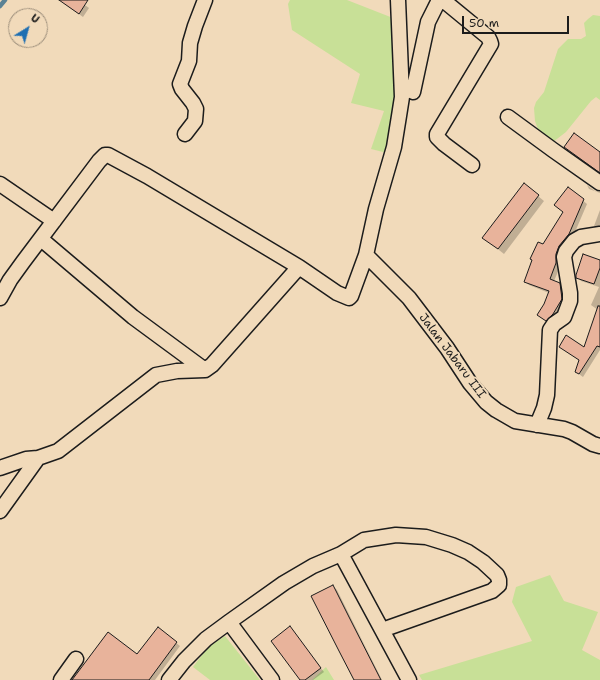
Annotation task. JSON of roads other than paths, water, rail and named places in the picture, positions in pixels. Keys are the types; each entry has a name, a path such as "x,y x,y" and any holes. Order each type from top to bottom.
{"street":[{"path":"185,134 195,121 196,109 194,103 182,89 180,84 189,61 190,43 195,26 206,0"},
{"path":"0,298 10,280 99,161 105,155 108,155 147,176 299,268 337,293 349,298 354,292 366,255 380,194 394,147 402,97 398,0"},
{"path":"412,92 428,22 439,0"},
{"path":"443,0 488,37 491,44 437,134 437,137 444,144 472,165"},
{"path":"508,117 600,183"},
{"path":"0,184 54,221"},
{"path":"536,425 548,395 550,330 554,324 564,317 570,300 565,262 566,251 574,241 581,237 600,234"},
{"path":"41,239 134,317 205,370"},
{"name":"Jalan Jabaru III","path":"366,255 409,298 447,348 470,383 486,402 509,418 536,425 559,428 572,432 600,446"},
{"path":"0,468 26,459 38,458 58,451 156,375 177,371 205,370 212,365 299,268"},
{"path":"0,511 38,458"},
{"path":"169,680 206,639 229,622 284,583 313,566 341,554 364,540 396,535 426,537 452,545 468,552 483,562 497,575 499,585 492,591 382,630"},
{"path":"341,554 409,680"},
{"path":"229,622 272,680"},
{"path":"61,680 76,659"}],"waterway":[{"path":"0,6 5,0"}]}
